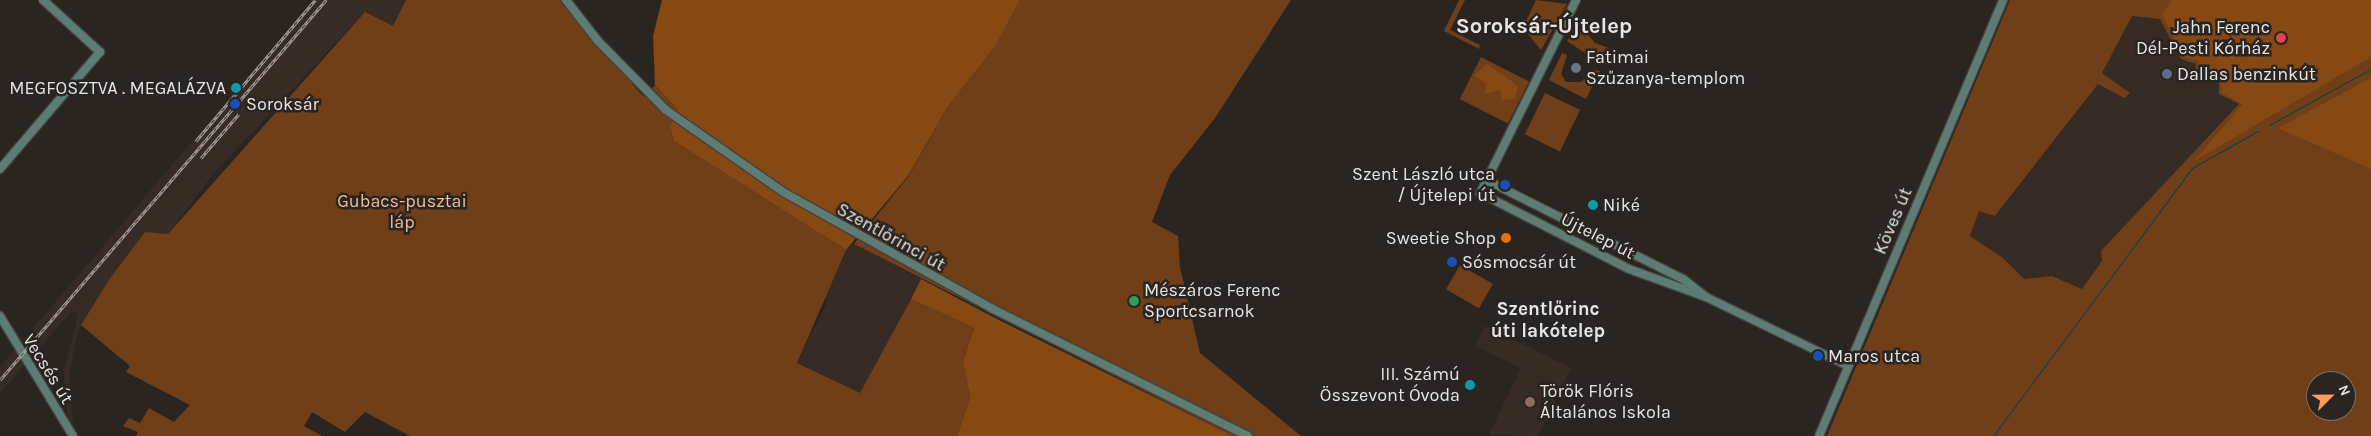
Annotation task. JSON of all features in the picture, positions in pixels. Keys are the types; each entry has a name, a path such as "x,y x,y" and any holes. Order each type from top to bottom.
{"street":[{"path":"0,169 100,52 43,0"},
{"name":"Szentlőrinci út","path":"566,0 648,95 784,192 993,310 1248,436"},
{"path":"1486,180 1576,0"},
{"name":"Köves út","path":"1819,436 2004,0"},
{"name":"Újtelep út","path":"1706,297 1683,279 1486,180 1480,193 1629,269 1706,297 1848,366"},
{"name":"Vecsés út","path":"0,316 73,436"}],"shaded area":[{"path":"313,0 406,0 394,26 364,13 214,173 168,234 145,233 78,330 69,375 73,424 67,415 64,372 78,315 73,310 0,393 0,367"},
{"path":"662,0 1020,0 996,45 947,108 908,176 846,250 674,141 670,127 677,109 655,85 653,36"},
{"path":"2172,0 2371,0 2371,57 2194,161 2243,104 2222,93 2221,81 2197,72 2199,61 2183,57 2162,14"},
{"path":"2132,16 2160,19 2196,63 2194,73 2219,82 2239,104 2102,251 2102,261 2082,289 2052,276 2024,279 2003,258 1970,236 1979,210 1996,216 2098,84 2124,98 2130,93 2102,73"},
{"path":"1487,64 1518,86 1515,99 1502,100 1500,90 1485,94 1486,84 1474,75"},
{"path":"2371,78 2371,169 2278,128"},
{"path":"854,244 921,279 860,394 797,363 828,301 822,298 846,250"},
{"path":"921,279 997,319 1233,436 957,436 970,397 963,361 974,328 911,299"},
{"name":"Török Flóris Általános Iskola","path":"1485,326 1571,368 1538,436 1489,435 1521,368 1475,346"}],"green space":[{"name":"Gubacs-pusztai láp","path":"406,0 563,0 641,94 646,97 655,85 677,109 670,127 674,141 846,250 797,363 860,393 911,299 974,328 963,361 970,397 957,436 410,436 365,412 345,432 312,412 304,426 322,436 136,436 138,432 123,426 129,418 140,423 149,408 174,422 190,405 126,372 130,366 81,325 111,277 145,232 168,234 365,12 393,26"},
{"path":"1020,0 1291,0 1215,118 1170,175 1152,222 1178,236 1180,267 1200,353 1301,436 1233,436 854,244 908,177 947,108 996,45"},
{"path":"1459,0 1465,0 1450,30 1480,45 1479,49 1444,31"},
{"path":"1536,0 1567,4 1541,50 1523,28"},
{"path":"2010,0 2171,0 2191,12 2371,0 2371,436 1827,436","holes":["2132,16 2160,19 2181,59 2196,64 2194,73 2219,82 2219,94 2239,104 2101,251 2102,261 2082,289 2052,276 2024,279 2003,258 1970,236 1979,211 1995,216 2098,84 2124,98 2130,93 2102,73"]},
{"path":"1579,18 1586,22 1583,29 1595,43 1611,49 1603,65 1567,41"},
{"path":"1562,53 1567,55 1561,74 1566,82 1581,82 1593,70 1600,71 1586,99 1549,80"},
{"path":"1481,57 1529,82 1508,123 1460,99"},
{"path":"1545,93 1580,110 1560,151 1525,134"},
{"path":"1460,265 1493,284 1479,308 1446,289"}],"waterway":[{"path":"2269,125 2371,69"},
{"path":"1993,436 2192,168 2258,131"}],"railway":[{"path":"196,141 315,0"},
{"path":"0,380 326,0"},
{"path":"201,158 239,114"}],"place":[{"name":"Jahn Ferenc Dél-Pesti Kórház","path":"2281,38"},
{"name":"Fatimai Szűzanya-templom","path":"1576,68"},
{"name":"Dallas benzinkút","path":"2167,74"},
{"name":"MEGFOSZTVA . MEGALÁZVA","path":"236,88"},
{"name":"Soroksár","path":"235,104"},
{"name":"Szent László utca / Újtelepi út","path":"1505,185"},
{"name":"Niké","path":"1593,205"},
{"name":"Sweetie Shop","path":"1506,238"},
{"name":"Sósmocsár út","path":"1452,262"},
{"name":"Mészáros Ferenc Sportcsarnok","path":"1134,301"},
{"name":"Maros utca","path":"1818,356"},
{"name":"III. Számú Összevont Óvoda","path":"1470,385"},
{"name":"Török Flóris Általános Iskola","path":"1530,402"}],"district":[{"name":"Soroksár-Újtelep","path":"1544,27"},
{"name":"Szentlőrinc úti lakótelep","path":"1548,321"}]}
